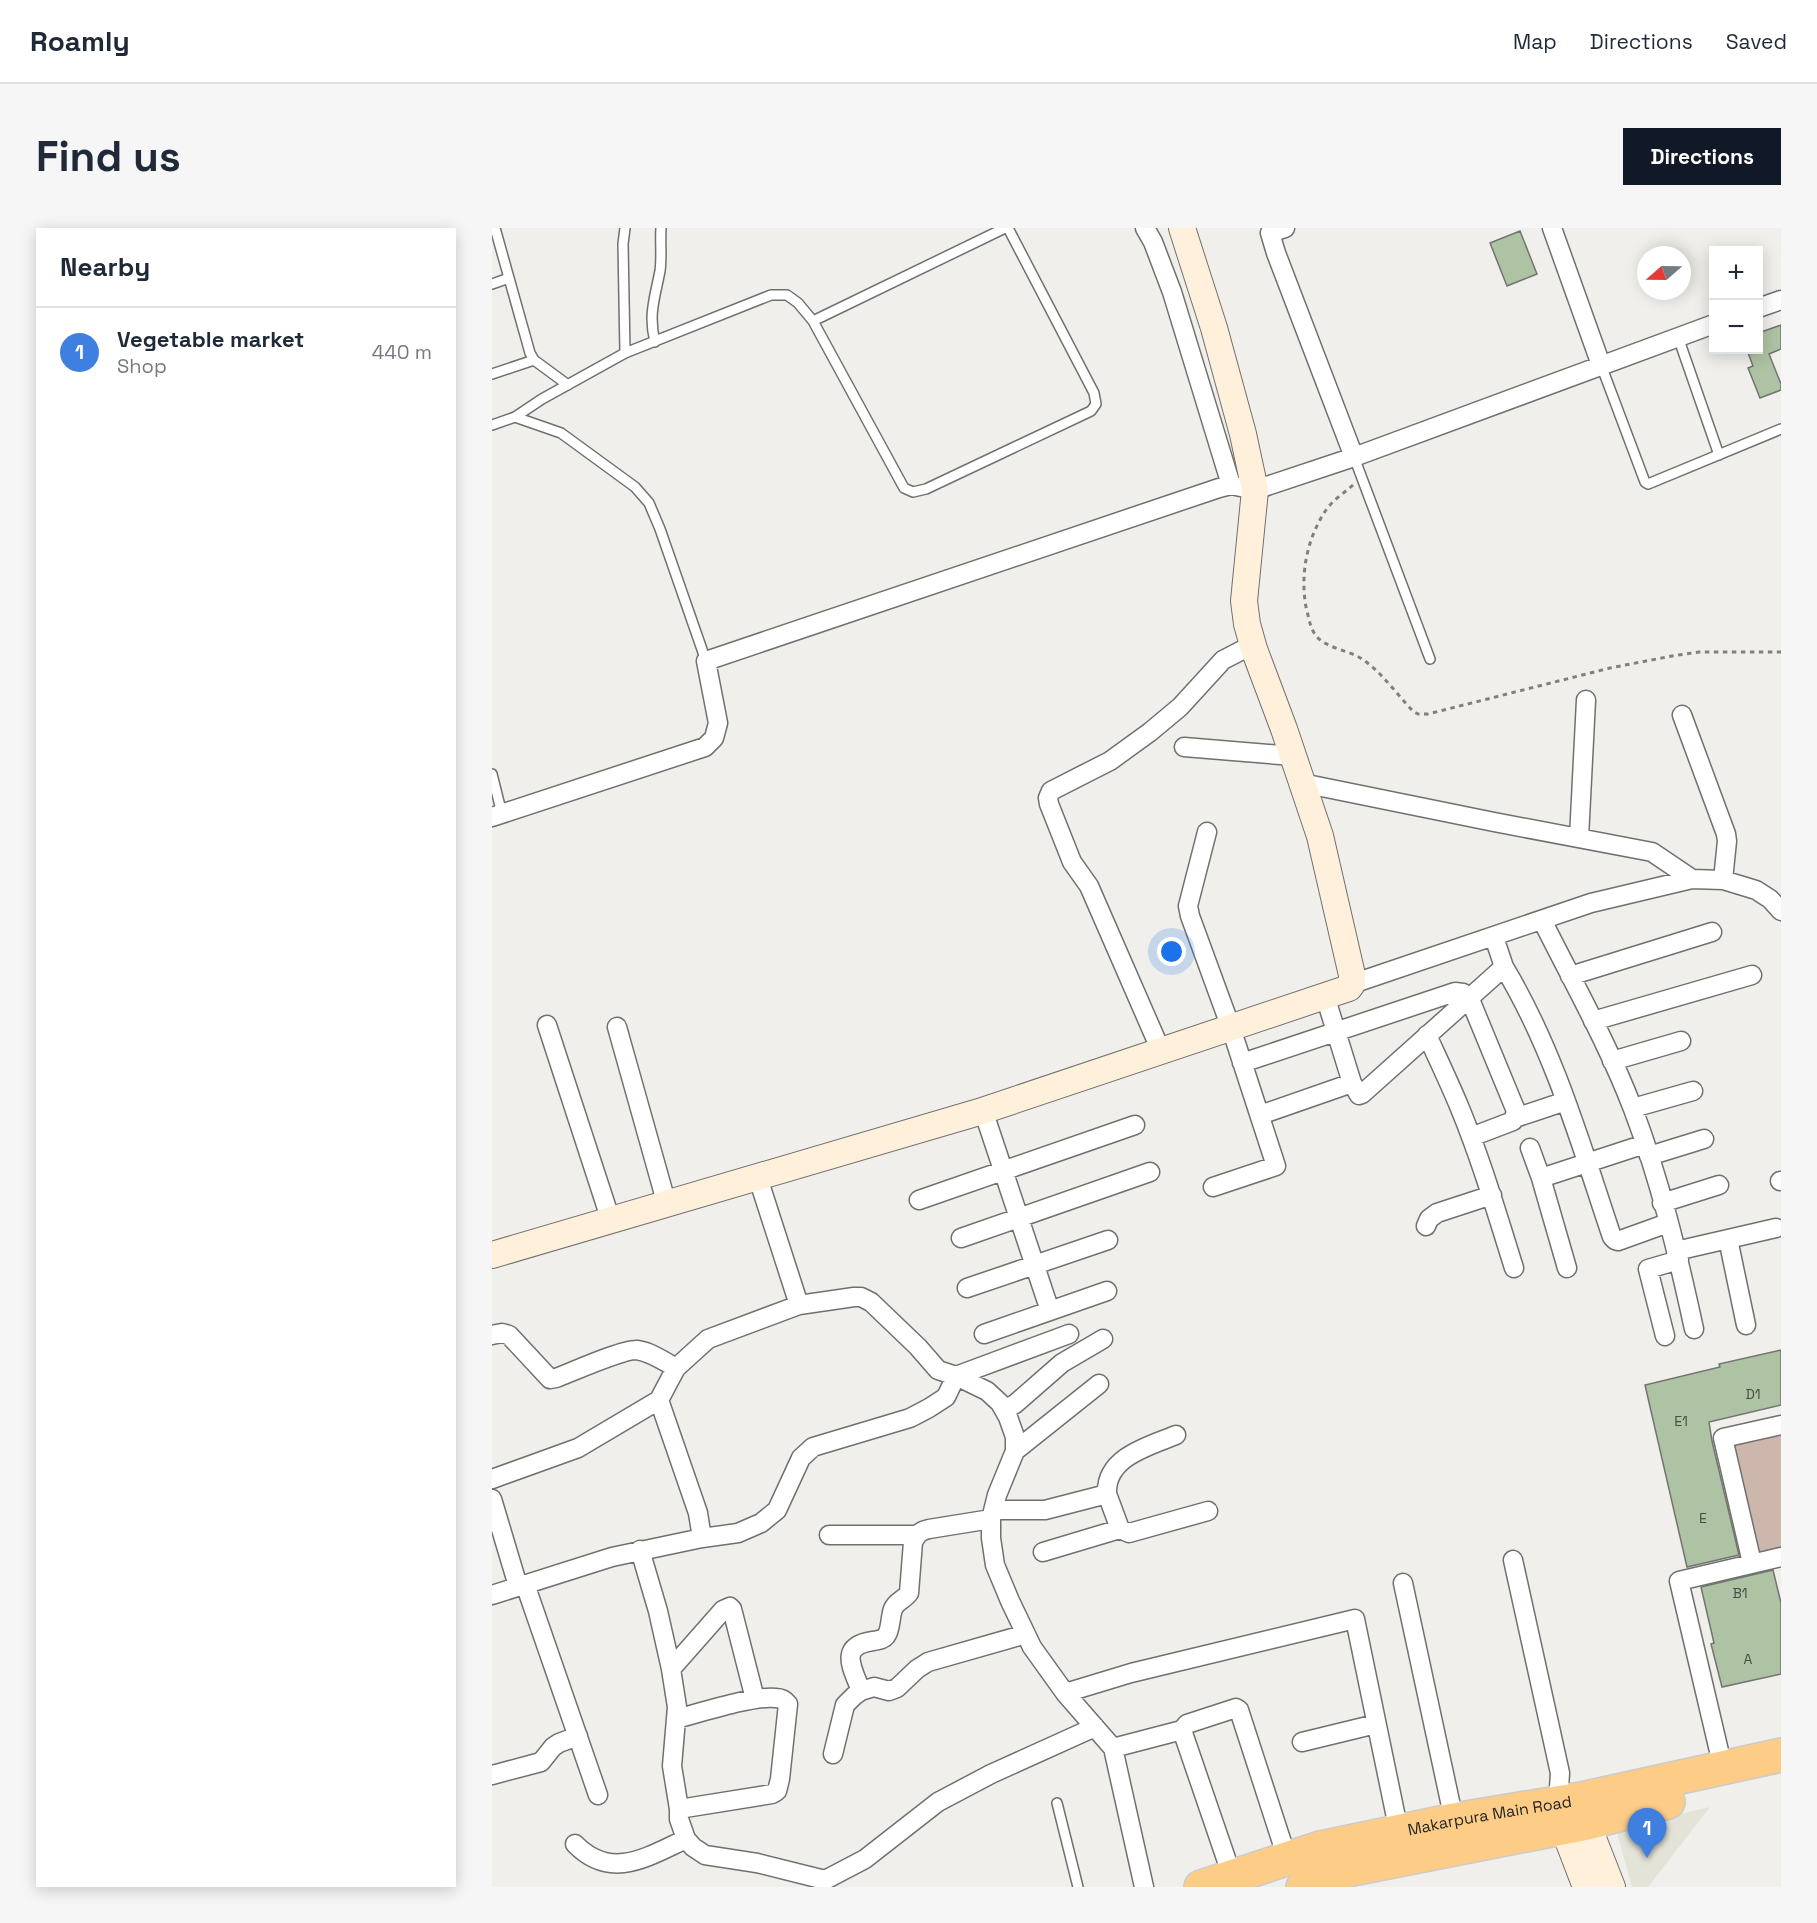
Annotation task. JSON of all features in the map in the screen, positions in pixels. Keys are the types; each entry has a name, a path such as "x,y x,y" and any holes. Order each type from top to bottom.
{"highway":[{"name":"Makarpura Main Road","path":"1303,1887 1356,1878 1570,1805 1781,1755"},
{"name":"Makarpura Main Road","path":"1201,1887 1320,1848 1454,1820 1570,1805 1688,1797 1781,1777"}],"street":[{"path":"1145,228 1153,242 1172,292 1243,488"},
{"path":"1182,228 1214,328 1243,434 1244,601 1247,624 1252,645 1320,836 1352,975 1352,984"},
{"path":"1552,228 1601,365"},
{"path":"1274,230 1276,253 1354,457"},
{"path":"1763,306 1781,300"},
{"path":"497,815 705,747 714,738 718,723 706,662 1243,488 1354,457 1709,325"},
{"path":"1161,1051 1089,886 1072,862 1048,804 1048,798 1051,791 1110,761 1150,732 1180,707 1223,660 1252,645"},
{"path":"1579,838 1586,700"},
{"path":"1682,715 1726,834 1723,880"},
{"path":"1184,747 1293,756"},
{"path":"1302,783 1652,852 1692,879"},
{"path":"1207,832 1188,906 1276,1166 1213,1187"},
{"path":"492,1255 983,1110 1349,988 1352,984 1590,903 1692,879 1723,880 1756,890 1770,898 1781,911"},
{"path":"1542,920 1593,1021 1633,1108 1678,1256 1694,1329"},
{"path":"1570,976 1712,932"},
{"path":"1494,937 1504,967 1524,1000 1558,1080 1611,1237 1615,1240 1668,1223"},
{"path":"1324,996 1352,1083 1359,1095 1504,967"},
{"path":"1593,1021 1752,975"},
{"path":"1242,1062 1455,992 1463,993 1469,997 1516,1111 1515,1118"},
{"path":"547,1025 611,1221"},
{"path":"617,1027 667,1205"},
{"path":"1427,1035 1471,1137 1492,1195 1514,1268"},
{"path":"1612,1061 1681,1041"},
{"path":"1260,1115 1352,1083"},
{"path":"1633,1108 1693,1091"},
{"path":"1471,1137 1513,1121 1515,1118 1566,1101"},
{"path":"983,1110 1050,1311"},
{"path":"919,1200 1135,1125"},
{"path":"1541,1179 1587,1163 1704,1139"},
{"path":"1530,1148 1567,1268"},
{"path":"961,1238 1150,1172"},
{"path":"758,1178 799,1305"},
{"path":"1662,1203 1719,1185"},
{"path":"1426,1226 1429,1219 1437,1214 1492,1195"},
{"path":"1665,1336 1648,1269 1728,1239 1776,1228"},
{"path":"1728,1239 1746,1325"},
{"path":"967,1287 1108,1240"},
{"path":"984,1334 1107,1291"},
{"path":"492,1479 578,1448 659,1400 676,1368 708,1339 799,1305 854,1297 861,1297 871,1302 918,1347 938,1370 987,1391 1004,1410 1015,1437 1015,1451 997,1495 993,1515 991,1538 995,1564 1032,1647 1065,1693 1113,1748 1144,1887"},
{"path":"492,1335 502,1333 509,1335 550,1379 635,1350 648,1353 676,1368"},
{"path":"492,1595 612,1557 702,1538 738,1533 761,1523 777,1510 801,1458 813,1447 909,1418 946,1396 956,1376 1069,1334"},
{"path":"1004,1410 1015,1404 1062,1363 1103,1339"},
{"path":"1015,1451 1099,1384"},
{"path":"659,1400 698,1513 702,1538"},
{"path":"1752,1563 1723,1438 1781,1425"},
{"path":"1120,1529 1107,1494 1107,1486 1113,1470 1125,1457 1139,1449 1176,1435"},
{"path":"861,1690 852,1665 851,1654 855,1646 882,1640 888,1634 893,1608 909,1593 913,1542 916,1535 922,1531 993,1515 1045,1510 1107,1494"},
{"path":"492,1499 495,1522 522,1585 598,1794"},
{"path":"1043,1552 1120,1529 1129,1533 1208,1510"},
{"path":"829,1535 916,1535"},
{"path":"640,1550 658,1611 677,1707 672,1766 679,1819 686,1839 705,1855 757,1863 826,1883 865,1859 938,1802 991,1774 1095,1727"},
{"path":"1723,1768 1679,1581 1781,1557"},
{"path":"1513,1560 1570,1805 1586,1887"},
{"path":"1403,1583 1454,1820"},
{"path":"671,1669 723,1610 730,1607 755,1699"},
{"path":"1065,1693 1131,1673 1354,1619 1357,1621 1399,1832"},
{"path":"833,1754 845,1705 861,1690 874,1687 889,1691 897,1688 928,1662 1026,1634"},
{"path":"676,1719 755,1699 774,1697 784,1699 788,1704 777,1791 772,1794 679,1809"},
{"path":"1113,1748 1182,1730 1187,1724 1236,1708 1239,1710 1287,1858"},
{"path":"1302,1742 1377,1724"},
{"path":"1182,1730 1232,1876"},
{"path":"492,1775 541,1762 553,1747 578,1736"},
{"path":"1570,1805 1612,1887"},
{"path":"575,1844 595,1860 607,1864 626,1864 643,1859 686,1839"}],"lane":[{"path":"495,228 530,353 534,360 568,386"},
{"path":"625,228 623,244 625,353"},
{"path":"655,342 651,315 660,268 661,228"},
{"path":"492,425 515,417 542,399 625,353 771,295 787,296 798,303 813,321 904,488 913,492 926,489 1091,411 1096,404 1094,393 1006,228 813,321"},
{"path":"492,284 509,278"},
{"path":"1678,337 1719,455"},
{"path":"492,374 534,360"},
{"path":"1601,365 1645,482 1648,484 1781,429"},
{"path":"515,417 561,433 635,487 649,503 660,528 706,662"},
{"path":"1354,457 1430,659"},
{"path":"492,774 497,815"},
{"path":"1058,1803 1078,1887"}],"path":[{"path":"1362,479 1339,496 1326,510 1306,556 1305,602 1310,626 1318,639 1364,660 1418,714 1428,714 1610,668 1672,656 1699,652 1781,652"}],"shaded area":[{"path":"1781,1432 1781,1547 1757,1552 1732,1444"},
{"path":"1710,1807 1648,1887 1632,1887 1616,1829"}],"building":[{"path":"1520,231 1537,274 1507,286 1490,243"},
{"path":"1781,325 1781,349 1769,354 1781,384 1781,390 1760,398 1748,368 1753,366 1748,354 1763,354 1763,331"},
{"path":"1781,1350 1781,1405 1709,1422 1739,1555 1687,1567 1645,1385 1720,1367 1719,1364"},
{"path":"1773,1570 1781,1603 1781,1674 1722,1687 1711,1644 1714,1643 1701,1587"}],"place":[{"name":"Vegetable market","path":"1647,1858"}]}
